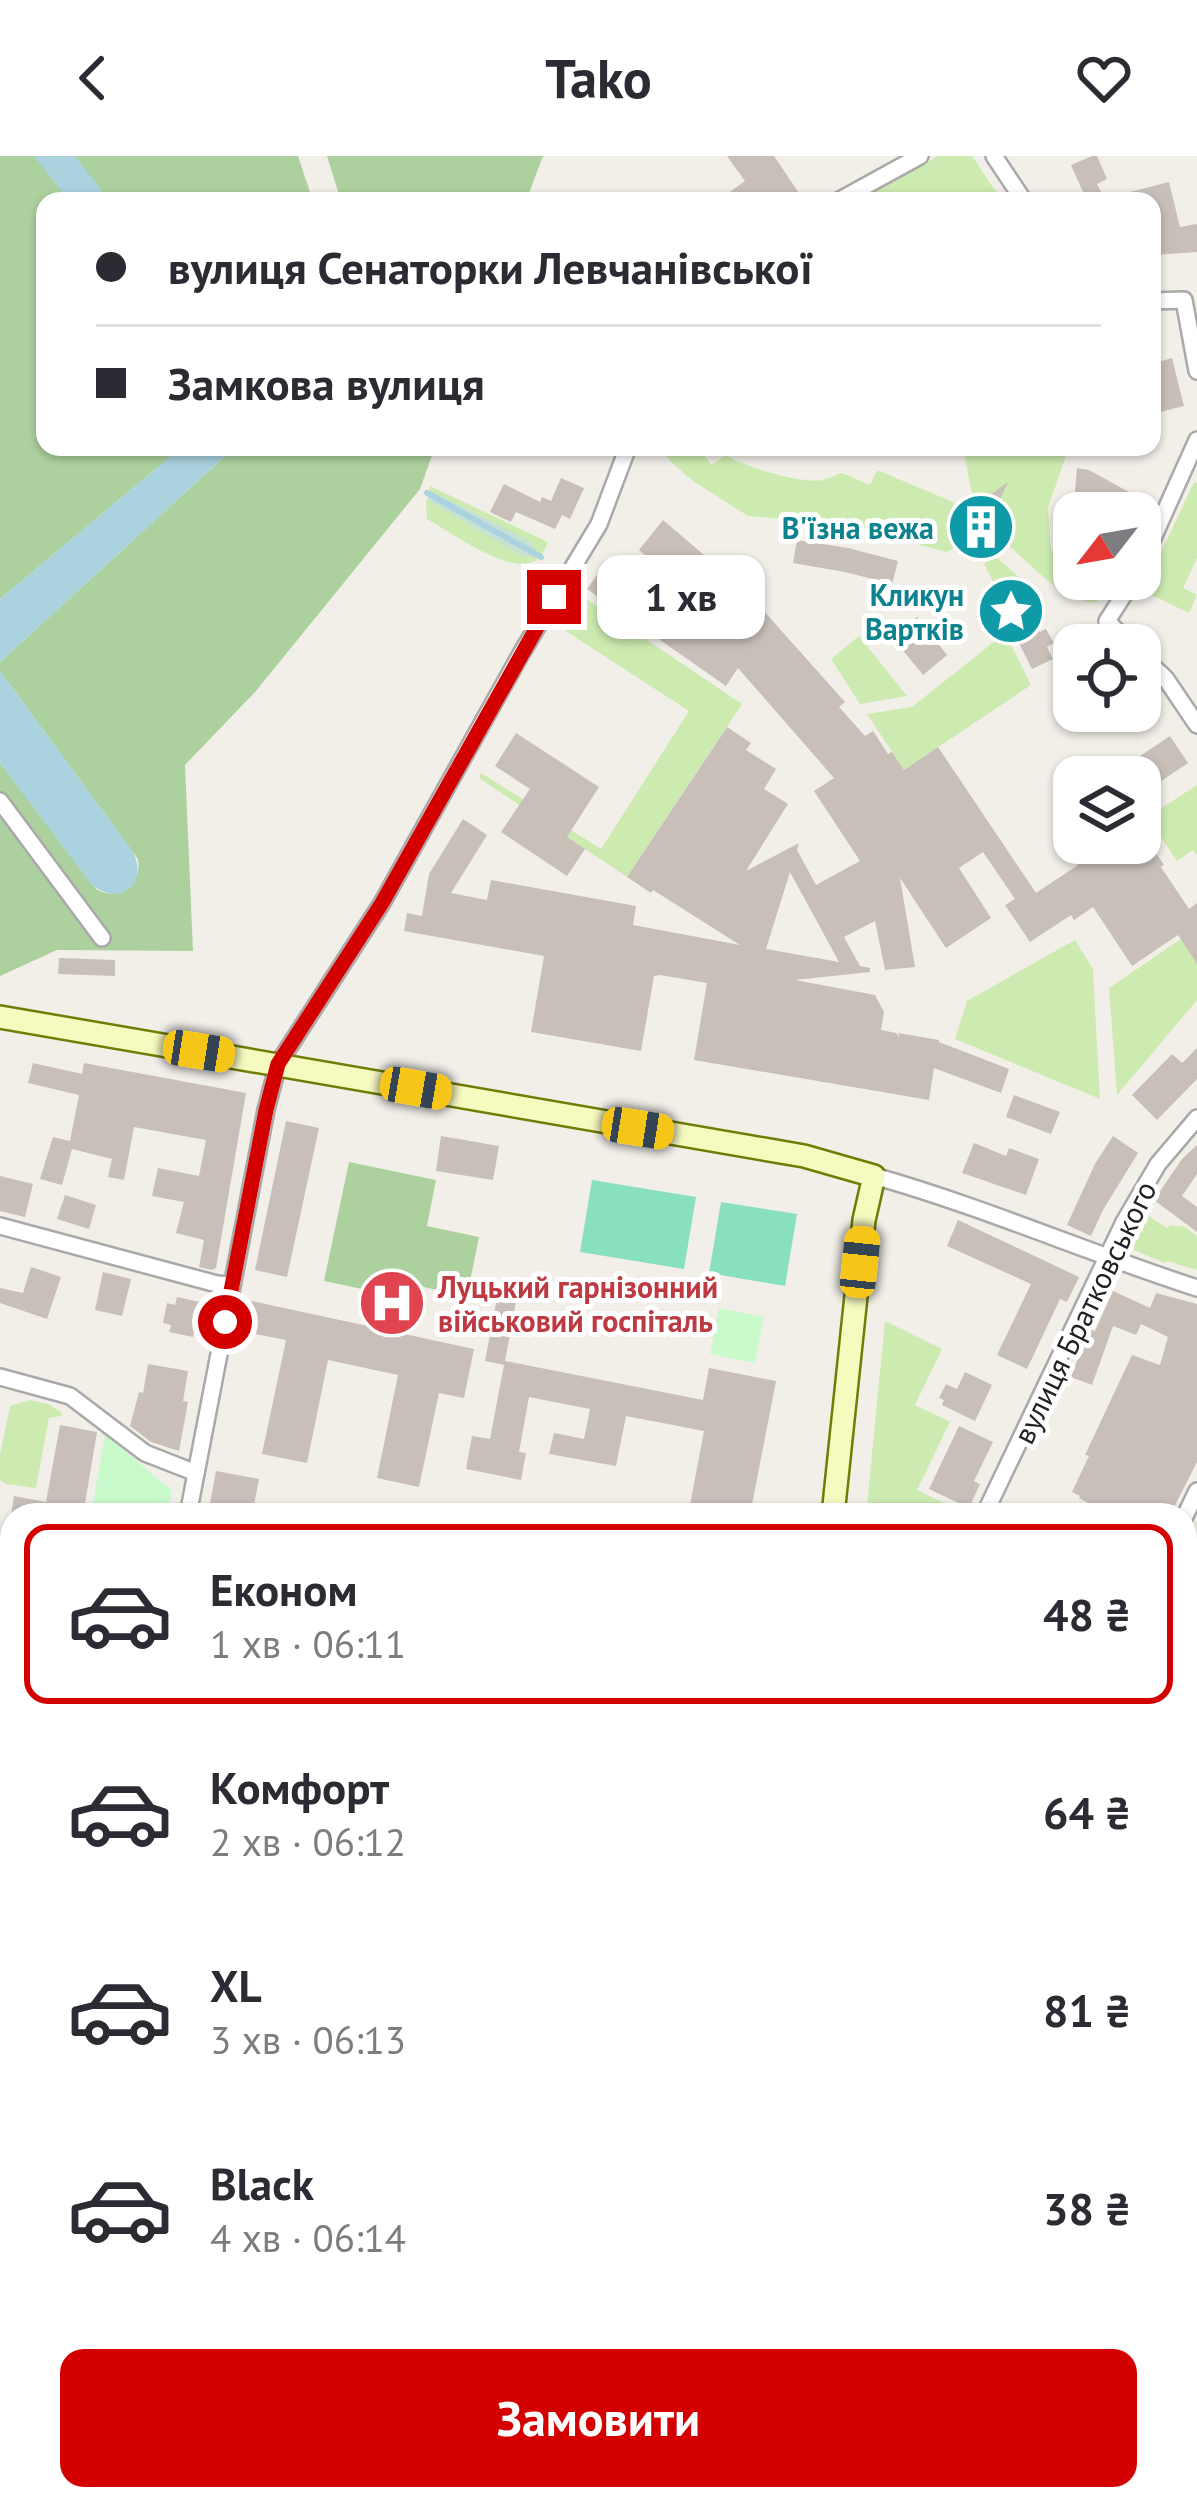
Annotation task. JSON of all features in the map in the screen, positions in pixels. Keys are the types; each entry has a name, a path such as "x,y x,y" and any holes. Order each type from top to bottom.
{"main road":[{"path":"0,1017 804,1156 874,1176 864,1220 834,1503"}],"street":[{"path":"854,192 920,156"},
{"path":"994,156 1018,192"},
{"path":"1161,301 1191,299 1197,371"},
{"path":"1161,520 1197,440"},
{"path":"190,1503 278,1064 382,903 599,524 625,456"},
{"path":"1161,674 1197,725"},
{"path":"0,801 102,938"},
{"name":"вулиця Братковського","path":"990,1503 1106,1257 1158,1164 1197,1118"},
{"path":"874,1176 1197,1288"},
{"path":"0,1226 232,1285"},
{"path":"0,1377 70,1396 145,1453 196,1473"}],"green space":[{"path":"0,156 298,156 310,192 36,192 36,456 171,456 0,599"},
{"path":"327,156 543,156 529,192 338,192"},
{"path":"938,156 972,156 996,192 872,192"},
{"path":"225,456 432,456 420,489 256,691 185,765 193,951 57,950 0,976 0,763 97,890 114,893 128,888 137,876 138,859 0,671 0,662"},
{"path":"667,456 705,456 711,465 728,456 802,479 823,480 842,473 870,485 877,470 953,502 964,514 951,524 965,543 946,552 853,526 748,516"},
{"path":"965,456 1066,456 1048,508 1053,584 1008,545 1014,538 988,498 977,505"},
{"path":"1197,483 1197,558 1183,588 1197,595 1189,613 1161,600 1161,553"},
{"path":"430,486 548,542 543,553 528,563 514,563 466,543 427,519"},
{"path":"427,493 436,493 530,541 541,557 522,556 431,502"},
{"path":"995,556 1045,602 1010,614 984,564"},
{"path":"579,594 742,704 627,877 479,778 481,773 601,849 689,711 561,628"},
{"path":"1005,633 1031,685 904,770 867,714 912,707"},
{"path":"859,636 907,696 860,704 831,659"},
{"path":"1197,785 1197,855 1193,850 1177,861 1161,837 1161,809"},
{"path":"1181,939 1197,964 1197,1000 1117,1095 1109,988"},
{"path":"1075,940 1093,969 1100,1099 955,1039 967,1001"},
{"path":"349,1162 436,1180 427,1226 479,1237 467,1296 404,1283 400,1297 324,1281"},
{"path":"592,1180 696,1197 684,1269 580,1252"},
{"path":"721,1202 797,1214 785,1286 709,1273"},
{"path":"1147,1215 1167,1228 1185,1227 1197,1236 1197,1270 1134,1250 1132,1244"},
{"path":"719,1308 764,1317 755,1363 710,1354"},
{"path":"885,1321 942,1349 915,1405 950,1422 917,1490 944,1503 867,1503"},
{"path":"30,1400 61,1412 49,1418 36,1488 0,1480 10,1406"},
{"path":"105,1434 172,1491 170,1503 93,1503"}],"water":[{"path":"34,156 75,156 103,192 62,192"},
{"path":"171,456 225,456 0,662 0,599"},
{"path":"0,671 133,852 137,874 121,893 101,891 91,884 0,763"}],"building":[{"path":"727,156 774,156 798,192 730,192 745,181"},
{"path":"1097,156 1107,179 1097,184 1101,192 1083,192 1071,165"},
{"path":"1169,182 1180,227 1197,224 1197,252 1161,255 1161,192 1130,192"},
{"path":"1172,358 1184,406 1161,412 1161,361"},
{"path":"1077,468 1129,492 1075,492"},
{"path":"561,478 584,488 570,519 562,515 555,529 516,512 511,522 490,512 504,484 540,502 542,497 551,501"},
{"name":"В'їзна вежа","path":"1008,482 996,508 1011,530 974,556 951,523"},
{"path":"663,520 745,590 845,702 839,707 865,736 873,731 904,770 938,747 1036,893 1080,864 1161,861 1189,909 1197,903 1197,964 1178,935 1132,966 1093,907 1074,920 1071,915 1030,942 1005,905 1015,899 983,852 959,868 991,918 946,948 900,878 915,967 885,970 875,921 844,937 860,966 870,972 795,980 875,995 884,1012 881,1030 896,1033 900,1039 898,1033 939,1040 1009,1069 1001,1093 934,1068 929,1100 694,1060 707,983 660,975 654,976 641,1051 531,1032 544,956 404,931 407,913 422,916 429,874 463,819 487,835 451,893 487,900 491,880 636,906 633,925 740,945 627,877 727,727 751,743 746,750 776,769 764,789 788,804 746,871 799,843 797,850 816,885 860,861 814,791 834,778 738,668 726,686 587,589 597,575 619,591 648,558 639,550","holes":["790,872 839,962 766,949"]},
{"path":"797,540 898,561 892,584 793,563"},
{"path":"917,617 947,655 923,675 892,637"},
{"path":"1033,619 1053,641 1047,647 1053,659 1032,669 1012,629"},
{"path":"516,733 599,787 567,837 585,849 567,876 501,832 530,789 495,766"},
{"path":"1170,736 1188,763 1161,781 1161,756 1140,756"},
{"path":"59,958 115,960 115,976 58,974"},
{"path":"1197,1048 1197,1079 1157,1120 1132,1095 1172,1054 1182,1063"},
{"path":"33,1063 82,1074 84,1063 246,1093 216,1268 199,1267 204,1240 176,1233 184,1202 152,1196 158,1168 199,1176 206,1140 134,1127 124,1180 108,1177 112,1159 72,1149 62,1185 40,1179 53,1137 70,1141 79,1095 28,1083"},
{"path":"1014,1095 1060,1112 1051,1134 1006,1117"},
{"path":"286,1121 319,1128 287,1277 255,1270"},
{"path":"441,1136 499,1146 493,1180 436,1171"},
{"path":"1113,1136 1138,1153 1091,1236 1067,1225"},
{"path":"974,1143 1006,1156 1009,1148 1039,1159 1026,1195 962,1173"},
{"path":"1197,1145 1197,1174 1182,1196 1197,1207 1197,1232 1154,1200"},
{"path":"0,1176 33,1184 25,1217 0,1211"},
{"path":"65,1195 96,1205 89,1229 57,1219"},
{"path":"958,1220 1079,1277 1067,1302 1060,1299 1027,1369 997,1355 1031,1284 947,1246"},
{"path":"31,1267 61,1277 47,1319 0,1303 0,1288 23,1293"},
{"path":"103,1272 131,1279 122,1316 95,1310"},
{"path":"499,1288 518,1291 505,1361 703,1400 709,1368 776,1381 752,1503 690,1503 704,1431 626,1416 616,1466 549,1454 554,1433 584,1439 590,1409 529,1397 519,1452 526,1453 521,1480 466,1469 472,1436 490,1439 504,1365 485,1361"},
{"path":"1113,1291 1150,1308 1156,1293 1197,1304 1197,1462 1176,1503 1088,1503 1072,1492 1132,1355 1160,1365 1168,1337 1141,1324 1136,1335 1113,1326 1092,1385 1071,1377 1089,1329 1095,1331"},
{"path":"177,1297 200,1302 193,1337 169,1332 171,1325 163,1323 167,1303 175,1305"},
{"path":"252,1301 474,1349 464,1398 439,1393 419,1487 377,1478 398,1375 328,1360 307,1463 262,1454 286,1340 245,1332"},
{"path":"148,1364 188,1371 179,1451 151,1442 130,1426"},
{"path":"965,1372 992,1385 975,1421 942,1405 944,1400 939,1398 946,1384 957,1389"},
{"path":"60,1425 97,1432 85,1503 13,1503 14,1496 46,1502"},
{"path":"959,1426 993,1442 974,1481 980,1484 971,1503 958,1503 929,1489"},
{"path":"216,1471 259,1479 254,1503 210,1503"}],"waterway":[{"path":"427,493 541,557"}],"place":[{"name":"В'їзна вежа","path":"981,527"},
{"name":"Кликун Вартків","path":"1011,611"},
{"name":"Луцький гарнізонний військовий госпіталь","path":"392,1303"}],"route":[{"path":"225,1322 278,1064 382,903 554,597"}]}
